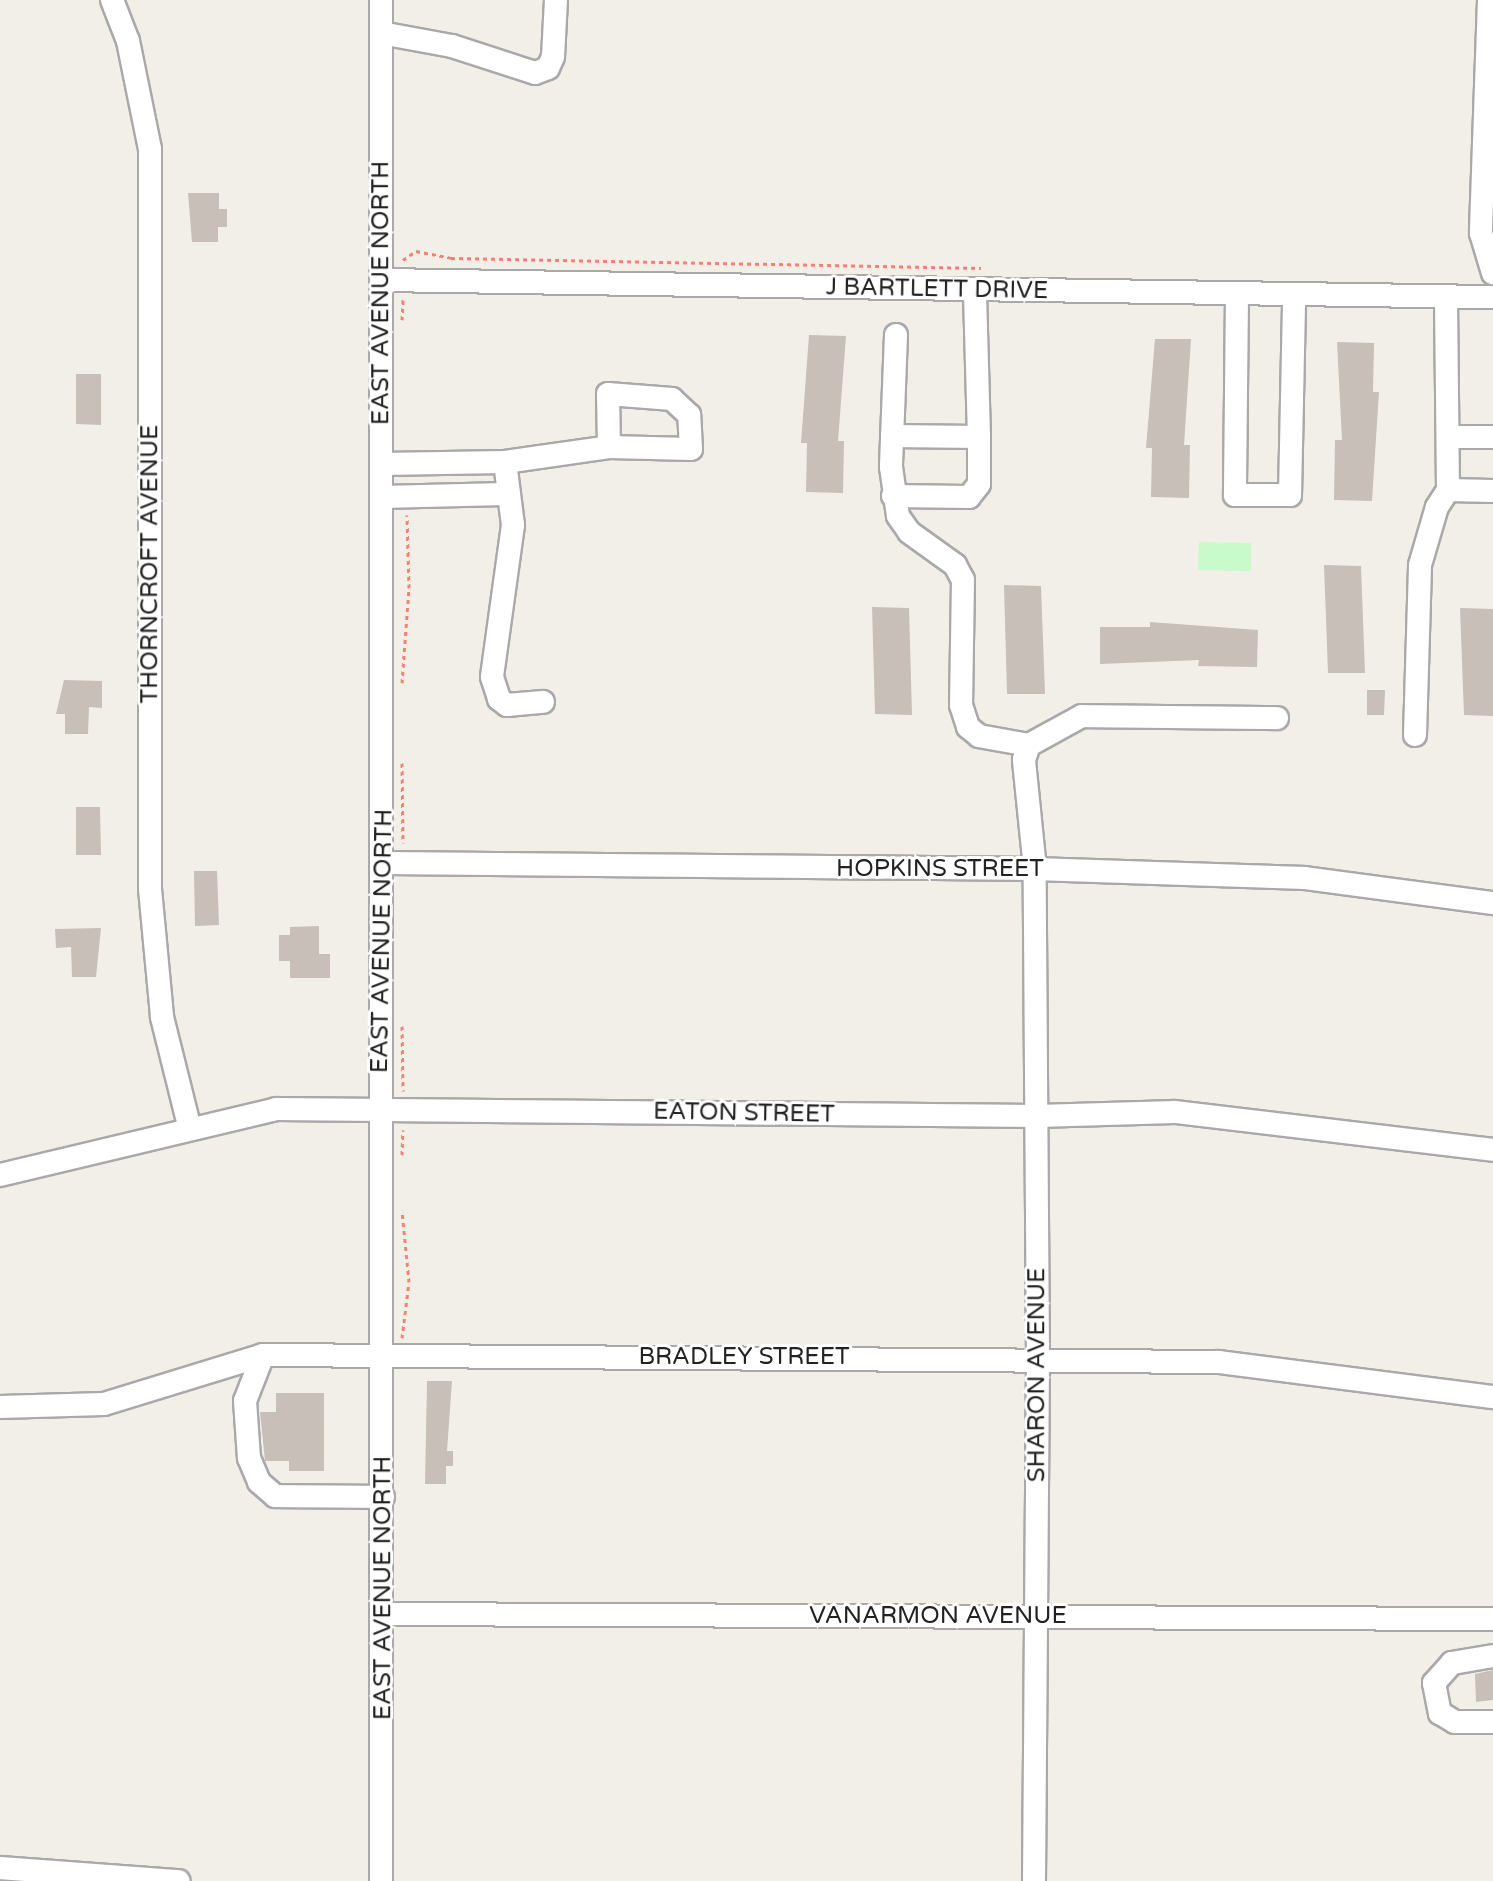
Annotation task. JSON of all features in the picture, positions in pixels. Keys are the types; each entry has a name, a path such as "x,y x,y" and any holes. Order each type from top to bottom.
{"street":[{"name":"THORNCROFT AVENUE","path":"112,0 128,41 150,149 150,889 162,1017 190,1129"},
{"name":"EAST AVENUE NORTH","path":"381,0 392,280 381,497 393,864 380,1107 393,1358 383,1497 381,1881"},
{"path":"381,33 452,46 535,73 548,68 553,57 556,0"},
{"path":"1489,0 1481,233 1491,260"},
{"name":"J BARTLETT DRIVE","path":"392,280 1294,298 1493,297"},
{"path":"893,496 969,497 979,484 975,290"},
{"path":"1237,296 1235,495 1290,495 1294,298"},
{"path":"1415,735 1420,565 1437,507 1448,490 1446,296"},
{"path":"896,335 893,496 909,532 945,555 963,580 961,705 968,727 979,736 1029,745 1082,716 1104,713 1277,718"},
{"path":"892,436 979,437"},
{"path":"1448,437 1493,437"},
{"path":"381,464 505,462 609,447"},
{"path":"505,462 505,494 513,525 493,648 494,690 507,705 543,702"},
{"path":"1448,490 1493,491"},
{"path":"381,497 505,494"},
{"name":"SHARON AVENUE","path":"1029,745 1024,760 1035,869 1037,1116 1034,1881"},
{"name":"HOPKINS STREET","path":"393,864 1035,869 1305,878 1493,903"},
{"name":"EATON STREET","path":"0,1175 276,1109 380,1107 1037,1116 1175,1112 1493,1150"},
{"path":"263,1355 245,1401 249,1458 259,1482 275,1496 383,1497"},
{"name":"BRADLEY STREET","path":"0,1407 104,1404 263,1355 393,1358 1038,1358 1219,1362 1493,1397"},
{"name":"VANARMON AVENUE","path":"383,1614 1493,1619"},
{"path":"1493,1656 1452,1663 1434,1683 1440,1713 1455,1722 1493,1722"},
{"path":"0,1868 179,1881"}],"path":[{"path":"402,327 392,280 403,256 416,251 451,258 992,268"},
{"path":"402,695 409,588 405,496"},
{"path":"393,864 406,819 401,751"},
{"path":"402,1019 402,1170"},
{"path":"393,1358 409,1282 401,1200"}],"green space":[{"path":"1199,542 1251,543 1251,571 1198,570"}],"building":[{"path":"188,193 219,193 219,209 227,209 227,227 218,227 218,242 192,242"},
{"path":"809,335 846,336 838,441 844,441 843,493 806,492 807,443 801,443"},
{"path":"1155,339 1191,339 1184,445 1190,445 1189,498 1151,497 1152,448 1146,448"},
{"path":"1337,342 1374,343 1373,392 1379,392 1372,501 1334,500 1335,440 1342,440"},
{"path":"76,374 101,374 101,425 76,424"},
{"path":"1324,565 1361,566 1365,673 1328,673"},
{"path":"1004,585 1041,586 1045,694 1007,694"},
{"path":"872,607 909,608 912,715 875,714"},
{"path":"1460,608 1493,609 1493,716 1464,715"},
{"path":"1150,622 1258,630 1257,667 1198,666 1199,660 1100,664 1100,627 1150,627"},
{"path":"64,680 102,681 102,708 89,707 88,734 65,734 65,714 56,714"},
{"path":"1367,690 1385,690 1384,715 1367,715"},
{"path":"76,807 100,807 101,855 76,855"},
{"path":"194,871 217,871 219,925 195,926"},
{"path":"319,926 319,954 330,954 330,978 290,978 290,961 279,961 279,935 290,935 290,927"},
{"path":"101,928 96,977 72,977 71,947 56,948 55,929"},
{"path":"427,1381 452,1381 447,1451 453,1451 453,1466 446,1466 446,1484 425,1484"},
{"path":"276,1393 324,1393 324,1471 289,1471 289,1461 265,1461 260,1412 276,1412"},
{"path":"1493,1670 1493,1700 1476,1702 1475,1674"}]}
